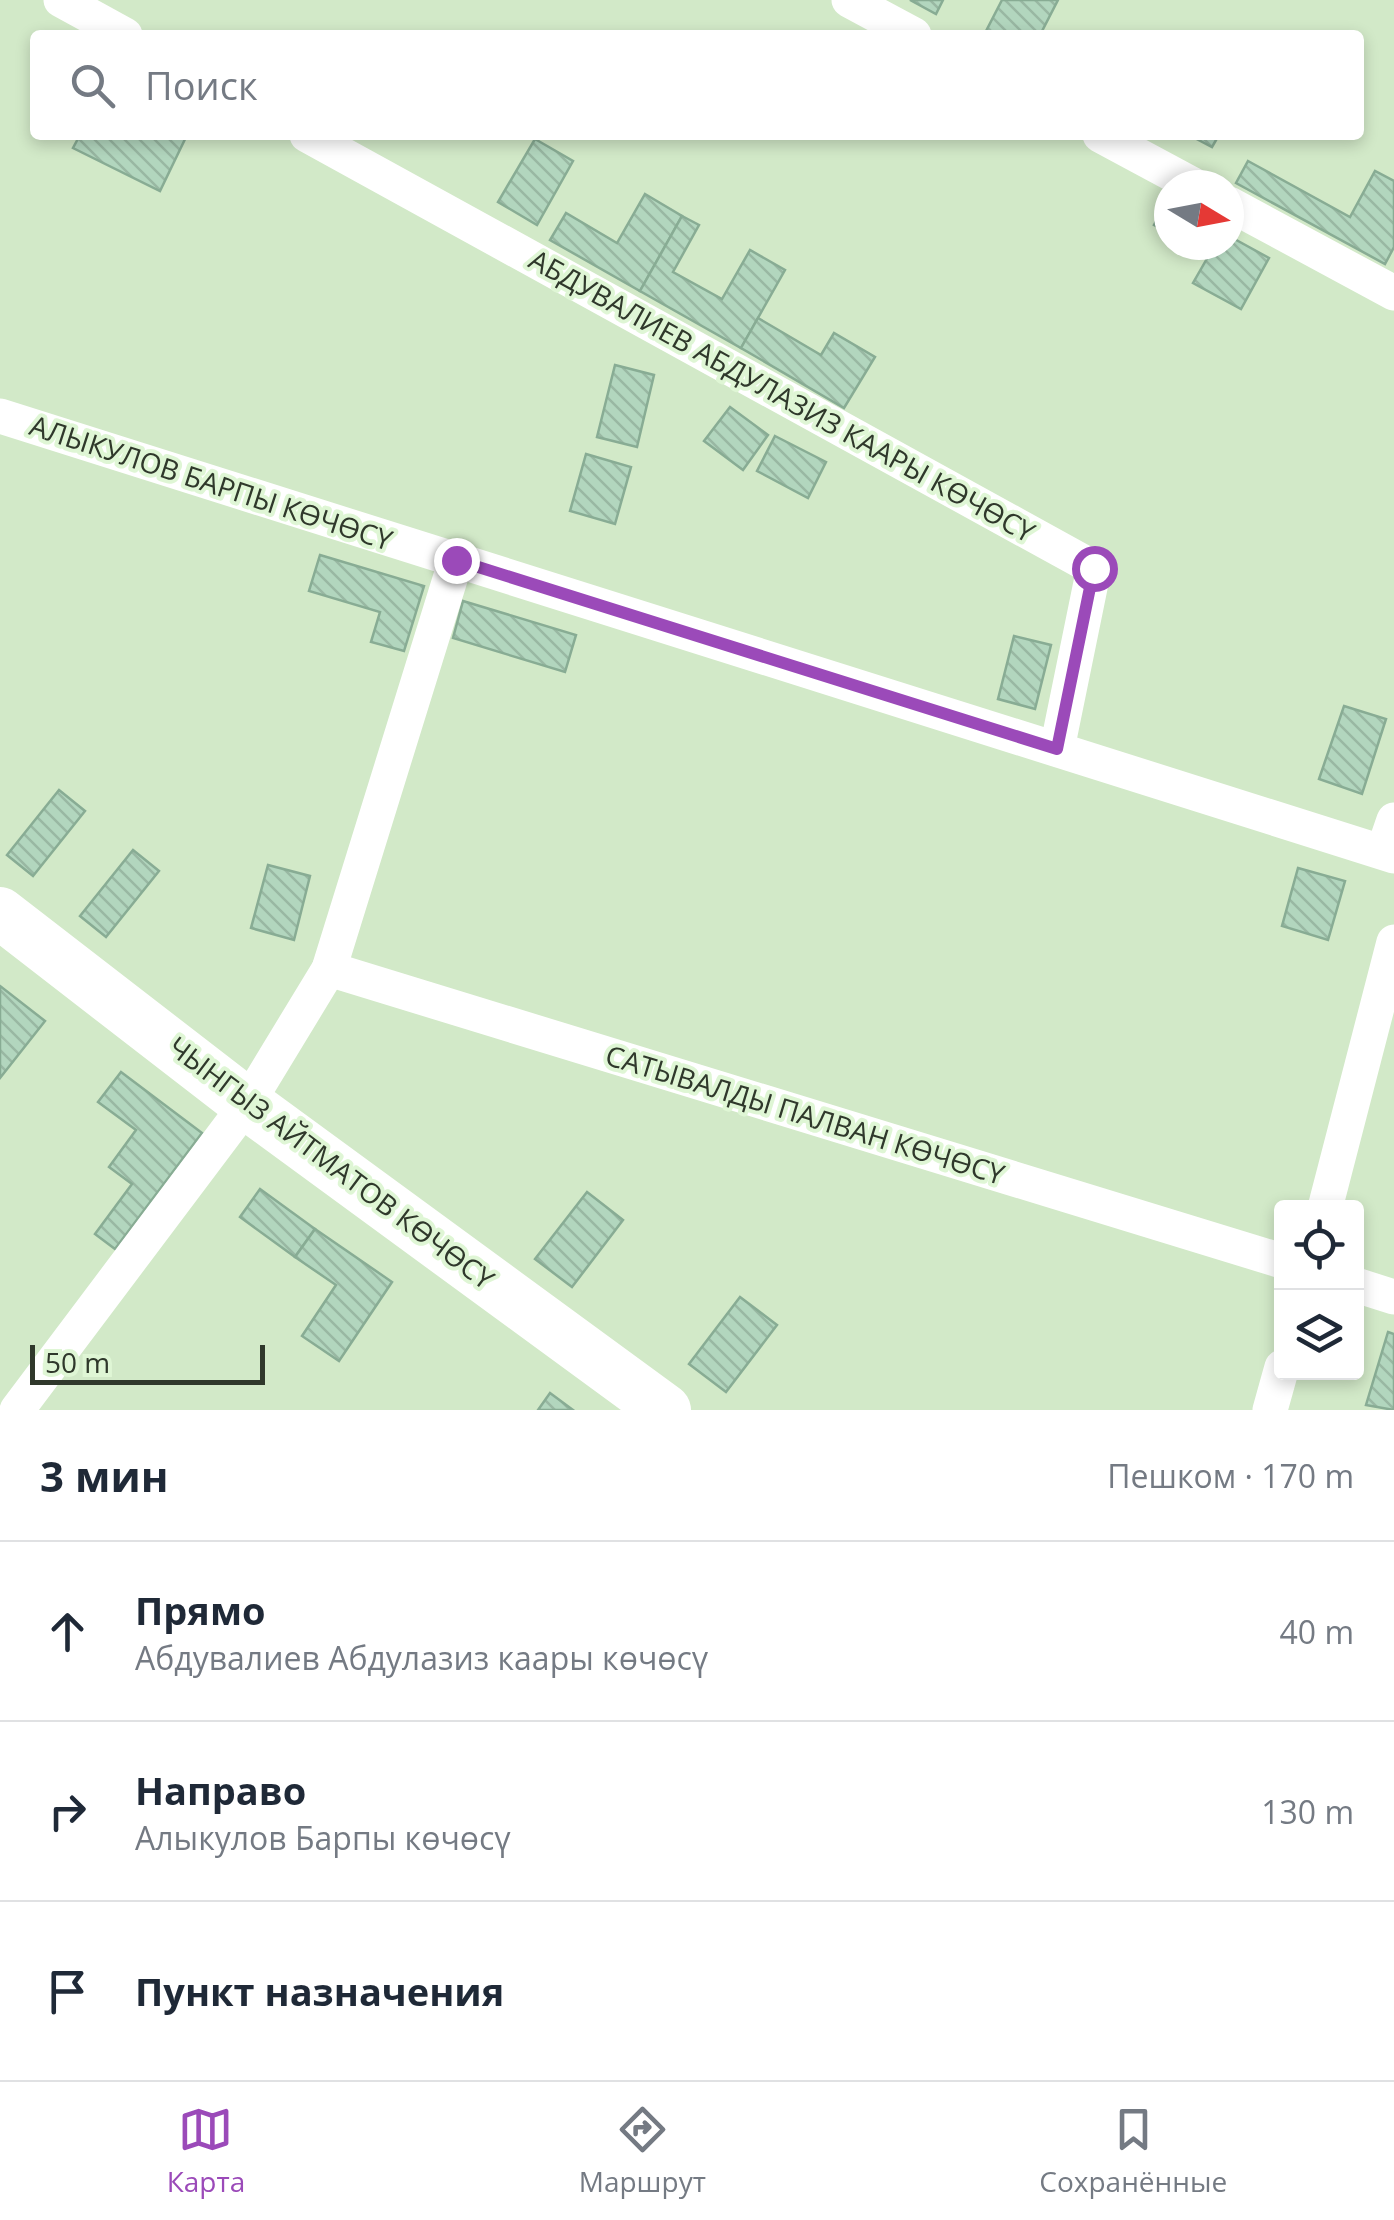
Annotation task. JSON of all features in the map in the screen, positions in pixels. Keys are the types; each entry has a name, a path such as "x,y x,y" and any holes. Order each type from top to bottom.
{"main road":[{"name":"ЧЫНГЫЗ АЙТМАТОВ КӨЧӨСҮ","path":"0,913 247,1104 665,1410"}],"street":[{"path":"61,0 115,30"},
{"path":"849,0 905,30"},
{"name":"АБДУВАЛИЕВ АБДУЛАЗИЗ КААРЫ КӨЧӨСҮ","path":"316,140 1094,568 1057,749"},
{"path":"1109,140 1165,170"},
{"path":"1244,212 1394,293"},
{"name":"АЛЫКУЛОВ БАРПЫ КӨЧӨСҮ","path":"0,416 1057,749 1390,843"},
{"path":"17,1410 247,1104 329,969 456,560"},
{"path":"1327,1200 1394,942"},
{"name":"САТЫВАЛДЫ ПАЛВАН КӨЧӨСҮ","path":"329,969 1274,1259"},
{"path":"1364,1288 1394,1297"},
{"path":"1270,1410 1278,1380"}],"building":[{"path":"910,0 943,0 936,14"},
{"path":"1002,0 1058,0 1043,30 987,30"},
{"path":"77,140 185,140 160,191 73,148"},
{"path":"534,140 573,161 537,225 498,202"},
{"path":"1248,161 1350,217 1375,171 1394,181 1394,247 1385,264 1244,187 1243,170"},
{"path":"645,194 682,216 640,291 550,240 566,213 617,243"},
{"path":"682,216 699,225 673,272 722,299 750,250 785,270 741,348 640,291"},
{"path":"1244,244 1269,258 1241,309 1193,283 1206,260 1244,260"},
{"path":"758,318 821,355 834,333 875,357 844,408 741,348"},
{"path":"615,365 654,375 637,447 597,437"},
{"path":"730,407 768,435 743,470 704,441"},
{"path":"775,436 826,462 808,498 757,471"},
{"path":"586,454 631,467 615,524 570,511"},
{"path":"320,555 424,586 404,651 371,642 380,612 309,591"},
{"path":"463,601 576,635 565,672 453,638"},
{"path":"1014,636 1051,645 1035,709 998,699"},
{"path":"1344,706 1386,719 1362,794 1319,779"},
{"path":"59,790 85,811 33,876 7,855"},
{"path":"133,850 159,871 106,937 80,916"},
{"path":"268,865 310,876 294,940 251,928"},
{"path":"1298,868 1345,881 1328,940 1282,926"},
{"path":"0,986 45,1021 0,1078"},
{"path":"121,1072 202,1133 115,1249 95,1234 132,1184 109,1167 136,1130 98,1102"},
{"path":"260,1189 315,1229 295,1257 240,1217"},
{"path":"587,1192 623,1220 572,1287 535,1259"},
{"path":"315,1229 392,1282 339,1361 302,1336 336,1285 295,1257"},
{"path":"740,1297 777,1325 726,1392 689,1364"},
{"path":"1388,1332 1394,1334 1394,1410 1366,1405"},
{"path":"550,1393 573,1410 538,1410"}],"route":[{"path":"456,560 1057,749 1094,568"}]}
